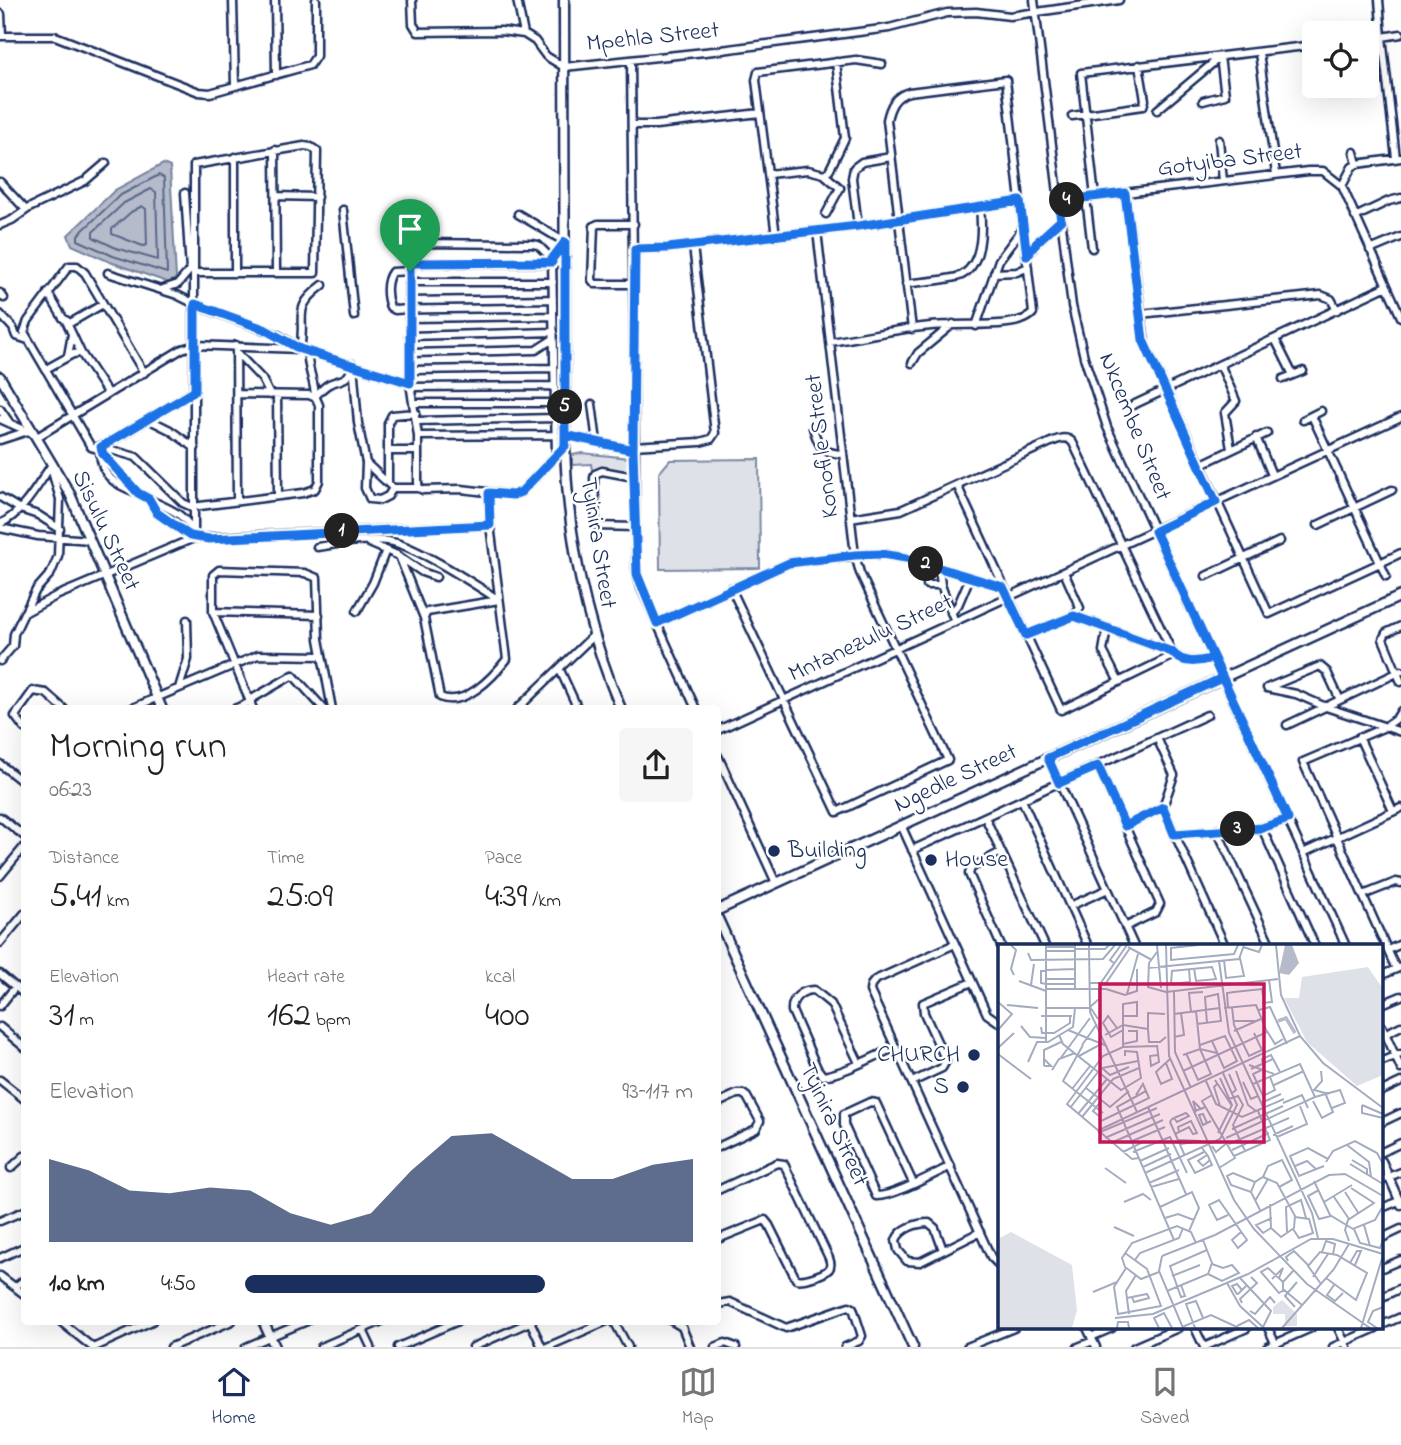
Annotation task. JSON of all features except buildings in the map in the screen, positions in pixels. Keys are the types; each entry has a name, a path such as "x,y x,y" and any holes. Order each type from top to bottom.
{"street":[{"path":"233,0 235,86"},
{"path":"275,0 276,75"},
{"path":"1,14 1,36 55,36 205,93 306,67 315,59 316,0"},
{"path":"412,0 413,24 418,32 492,31 524,34 535,41 546,56 564,67"},
{"path":"517,0 524,34"},
{"name":"Tyinira Street","path":"564,0 565,242 560,435 565,446 568,502 576,556 594,635 619,705"},
{"name":"Nkcembe Street","path":"1034,0 1072,306 1087,368 1107,427 1345,944"},
{"name":"Mpehla Street","path":"564,67 889,28 947,13 976,12 1010,16 1119,0"},
{"path":"1379,0 1399,158 1357,164 1352,167 1342,186 1354,217 1399,306 1401,317"},
{"path":"1379,37 1401,34"},
{"path":"1095,197 1081,74 1302,47"},
{"path":"1259,53 1276,174"},
{"path":"1203,101 1225,95 1220,57"},
{"path":"1157,110 1220,57"},
{"path":"631,60 635,249 633,448 637,574 694,705"},
{"path":"776,236 756,80 758,72 861,60 882,64"},
{"path":"824,174 829,171 845,138 836,62"},
{"path":"1072,116 1143,106 1145,100 1139,65"},
{"path":"830,342 953,324 976,326 1031,316 1034,309 1006,80 909,92 898,97 892,104 888,116 891,158 912,329"},
{"path":"633,125 656,125 760,113"},
{"path":"1219,140 1223,181"},
{"path":"194,273 315,273 317,151 307,146 194,165 194,273 195,304 194,538"},
{"path":"275,150 275,271"},
{"path":"1354,152 1357,164"},
{"path":"235,157 236,271"},
{"path":"858,226 852,178 854,168 862,162 891,158"},
{"path":"0,225 26,209 85,181 106,163"},
{"path":"768,174 808,170 824,174 840,188 826,214"},
{"name":"Gotyiba Street","path":"1058,201 1276,174 1322,171 1342,186"},
{"path":"0,182 26,209"},
{"path":"161,290 178,284 190,270 185,193"},
{"path":"1125,193 1144,344 1269,614 1401,553"},
{"path":"276,196 317,197"},
{"path":"1086,198 1092,248"},
{"path":"1354,217 1401,198"},
{"path":"635,249 693,246 858,226 1020,201"},
{"path":"906,284 958,276 967,270 981,239 980,207"},
{"path":"344,210 354,316"},
{"path":"518,214 565,242 552,261 555,418 560,435 556,455"},
{"path":"1027,256 1037,242 1061,220"},
{"path":"634,224 594,226 592,280 595,284 634,284"},
{"path":"976,326 999,260 1023,227"},
{"name":"Konofile Street","path":"783,701 837,813 948,760 860,573 855,555 817,231"},
{"path":"1370,250 1401,237"},
{"path":"419,488 418,436 410,385 410,247 419,243 533,244 538,245 552,261"},
{"path":"418,436 560,435 633,448 711,439 715,433 693,246"},
{"path":"552,261 410,267 389,275 387,291 390,307 395,310 409,305 553,299"},
{"path":"144,373 85,273 73,265 65,270 24,332 91,447 101,447 136,457 183,503 195,506 310,492 318,486 319,405 304,350 301,309 306,298 323,285"},
{"path":"994,273 1017,272 1028,267"},
{"path":"108,273 177,295 264,329 304,350 410,385 554,386"},
{"path":"410,282 553,282"},
{"path":"1131,406 1387,286"},
{"path":"48,293 66,321 81,353 108,394"},
{"path":"1140,314 1321,295 1331,299 1337,310"},
{"path":"66,321 74,322 103,304"},
{"path":"0,314 13,328 16,337 28,340"},
{"path":"409,318 553,316"},
{"path":"912,363 918,353 953,324"},
{"path":"68,356 72,334"},
{"path":"409,336 554,335"},
{"path":"410,353 536,350 554,335"},
{"path":"1275,339 1293,375"},
{"path":"0,440 33,434 74,416 182,349 195,345 236,349 304,350"},
{"path":"236,349 237,501"},
{"path":"236,349 274,395 278,495"},
{"path":"46,369 68,356 81,353"},
{"path":"353,364 358,423 366,463 365,488 370,499 380,500 388,496 391,486 388,423 392,415 555,418"},
{"path":"315,397 330,384 346,379 352,372 353,364"},
{"path":"1220,364 1236,401 1225,413 1231,449"},
{"path":"410,370 554,368"},
{"path":"1283,379 1303,370"},
{"name":"Sisulu Street","path":"0,377 70,494 161,705"},
{"path":"194,538 185,518 109,479 99,454 101,447 195,391"},
{"path":"237,394 315,397"},
{"path":"413,403 555,403"},
{"path":"592,404 597,442"},
{"path":"0,409 10,423"},
{"path":"1303,420 1321,411"},
{"path":"1312,416 1386,576"},
{"path":"1155,531 1401,417"},
{"path":"0,419 33,434"},
{"path":"817,421 813,428 821,448 828,453 843,454"},
{"path":"154,422 168,428 195,449"},
{"path":"1200,465 1267,433"},
{"path":"1256,437 1272,475"},
{"path":"850,518 901,510 1060,439 1068,439 1073,443 1172,652 1178,659 1187,661 1199,662 1213,658"},
{"path":"366,463 391,486 423,490 461,489 513,495 521,492 565,446"},
{"path":"101,447 107,459 138,493"},
{"path":"388,451 418,451"},
{"path":"0,526 20,509 52,464"},
{"path":"0,661 13,646 14,634 24,613 36,590 51,573 58,556 60,499 52,475 52,464"},
{"path":"634,477 603,471 595,474 594,478 596,526 635,527"},
{"path":"957,485 1061,709 1164,662 1172,652"},
{"path":"1318,525 1392,491"},
{"path":"398,556 424,618 438,693 440,697 453,701 467,697 507,659 490,525 489,493"},
{"path":"0,498 38,515 60,529"},
{"path":"149,499 157,513 194,538"},
{"path":"24,613 56,596 194,538 490,525"},
{"path":"0,526 25,534 90,540"},
{"name":"Mntanezulu Street","path":"721,729 1155,531"},
{"path":"317,547 387,541 401,544 499,600"},
{"path":"1206,576 1280,541"},
{"path":"366,542 436,577"},
{"path":"357,611 373,583 386,550"},
{"path":"657,623 789,563 855,555 895,555 1003,587"},
{"path":"939,568 941,585 955,622"},
{"path":"320,705 293,675 251,704 213,612 211,601 213,575 216,571 315,575 318,582 322,656 331,705"},
{"path":"1026,635 1074,616 1079,611 1065,572"},
{"path":"951,613 958,605 970,577"},
{"path":"927,585 941,585"},
{"path":"731,588 783,701"},
{"name":"Ngedle Street","path":"721,909 1401,596"},
{"path":"424,618 427,612 499,600"},
{"path":"213,612 319,615"},
{"path":"1074,616 1172,652"},
{"path":"179,688 188,659 187,620"},
{"path":"1401,626 1386,633 1383,639 1401,682"},
{"path":"1107,628 1103,651 1119,682"},
{"path":"521,705 594,635"},
{"path":"139,705 234,664 265,654 322,656"},
{"path":"1340,700 1327,672 1320,666 1268,688 1296,694 1401,732"},
{"path":"560,670 576,705"},
{"path":"1287,725 1399,672"},
{"path":"21,705 33,691 46,693 60,705"},
{"path":"21,705 15,716 21,724"},
{"path":"1399,968 1388,950 1303,762 1385,727 1396,719 1401,711"},
{"path":"912,850 1207,715"},
{"path":"1359,737 1393,811"},
{"path":"1157,738 1174,775 1163,807 1224,944"},
{"path":"1048,758 1133,944"},
{"path":"721,763 776,883"},
{"path":"0,764 21,779"},
{"path":"1098,766 1160,904 1156,912 1125,927"},
{"path":"1022,800 1087,944"},
{"path":"1125,826 1163,807"},
{"path":"1303,853 1401,808"},
{"path":"0,817 21,834"},
{"path":"985,817 1044,944"},
{"path":"1174,834 1262,828 1288,819"},
{"path":"901,825 987,1014 998,1022"},
{"path":"1262,828 1314,944"},
{"path":"1217,830 1270,944"},
{"path":"0,876 21,851"},
{"path":"1000,852 971,868 969,874 1000,944"},
{"path":"1363,895 1396,881 1401,883"},
{"path":"1070,906 1108,889"},
{"path":"0,943 21,918"},
{"name":"Tyinira Street","path":"721,926 913,1347"},
{"path":"955,944 875,980 871,985 871,994 980,1232 998,1264"},
{"path":"1388,950 1401,944"},
{"path":"0,974 21,992"},
{"path":"912,1082 942,1068 946,1061 924,1013 923,1003 972,982"},
{"path":"0,1006 15,987"},
{"path":"859,1063 829,1000 814,990 797,996 792,1004 792,1011 820,1073 827,1076 859,1063 896,1047"},
{"path":"1384,1003 1401,996"},
{"path":"0,1027 21,1044"},
{"path":"1384,1032 1398,1055 1401,1069"},
{"path":"0,1080 21,1096"},
{"path":"1384,1090 1401,1082"},
{"path":"721,1102 743,1094 760,1121 756,1129 721,1146"},
{"path":"913,1183 876,1103 870,1102 844,1114 844,1125 876,1196 882,1196 913,1183 951,1166"},
{"path":"1384,1121 1401,1113"},
{"path":"1384,1151 1401,1143"},
{"path":"11,1168 21,1159"},
{"path":"721,1189 777,1163 784,1164 829,1258 830,1268 802,1280 796,1279 765,1220 721,1238"},
{"path":"1400,1202 1385,1179 1401,1172"},
{"path":"0,1221 21,1212"},
{"path":"943,1250 935,1228 929,1223 901,1230 896,1240 903,1257 912,1263 920,1262 980,1232"},
{"path":"1384,1237 1401,1229"},
{"path":"0,1258 21,1248"},
{"path":"1384,1267 1401,1260"},
{"path":"0,1276 21,1292"},
{"path":"15,1287 21,1282"},
{"path":"1384,1296 1401,1288"},
{"path":"721,1304 730,1302 786,1328 849,1306 853,1308 862,1336 859,1341 845,1347"},
{"path":"1384,1324 1401,1317"},
{"path":"65,1325 94,1347 143,1325"},
{"path":"172,1347 223,1325"},
{"path":"265,1325 275,1347"},
{"path":"246,1347 298,1325"},
{"path":"321,1347 374,1325"},
{"path":"398,1347 449,1325"},
{"path":"474,1347 522,1325"},
{"path":"533,1325 544,1347 597,1325"},
{"path":"616,1325 626,1346"},
{"path":"680,1325 690,1347"},
{"path":"363,1330 371,1347"},
{"path":"967,1347 1009,1330"},
{"path":"1078,1347 1093,1342 1109,1330"},
{"path":"1134,1347 1173,1330"},
{"path":"1196,1330 1204,1347 1242,1330"},
{"path":"1273,1346 1307,1330"},
{"path":"1333,1347 1372,1330"},
{"path":"715,1347 725,1343 736,1347"}],"shaded area":[{"path":"582,453 629,458 630,470 592,470 591,464 572,465 572,455"},
{"path":"759,459 760,568 660,569 659,473 670,460"}],"water":[{"path":"163,164 170,167 176,278 170,283 110,262 72,245 68,235 115,190"}],"place":[{"name":"Building","path":"774,851"},
{"name":"House","path":"931,860"},
{"name":"CHURCH","path":"974,1055"},
{"name":"S","path":"963,1087"}],"route":[{"path":"410,271 410,263 552,262 565,242 565,435 599,442 633,450 635,249 668,248 858,226 1020,201 1027,256 1037,242 1061,220 1058,201 1125,193 1143,340 1216,502 1155,531 1288,819 1262,828 1174,834 1163,807 1125,826 1098,766 1059,783 1048,758 1222,678 1213,658 1199,662 1178,659 1172,652 1074,616 1026,635 1003,587 895,555 855,555 789,563 657,623 638,580 636,569 633,450 565,435 565,446 521,492 513,495 489,493 490,525 426,526 209,539 190,536 157,513 149,499 138,493 103,454 101,447 195,391 195,304 278,335 300,349 410,383 410,271"}]}
